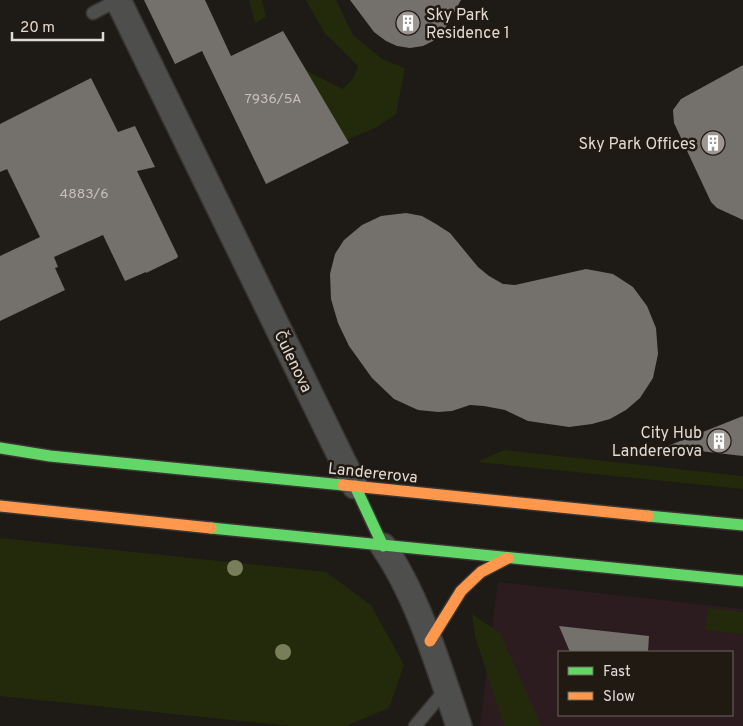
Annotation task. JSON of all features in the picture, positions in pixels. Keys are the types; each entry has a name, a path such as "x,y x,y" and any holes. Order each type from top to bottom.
{"street":[{"name":"Čulenova","path":"118,0 383,546 407,590 430,641 459,726"},
{"name":"Landererova","path":"0,448 50,456 743,525"},
{"path":"0,506 743,581"},
{"path":"430,641 461,591 481,572 508,558"}],"lane":[{"path":"93,13 118,0"},
{"path":"414,726 446,689"}],"shaded area":[{"path":"498,582 743,609 743,726 480,726"}],"green space":[{"path":"249,0 262,0 266,17 255,23"},
{"path":"306,0 336,0 353,35 382,59 405,68 396,114 377,127 279,169 280,36 309,72 343,89 353,79 358,66 325,34"},
{"path":"504,450 743,476 743,489 477,462"},
{"path":"0,538 326,572 371,605 404,665 389,708 346,726 290,726 0,696"},
{"path":"708,608 743,612 743,634 705,630"},
{"path":"472,614 501,634 541,726 504,726 475,636"}],"building":[{"path":"144,0 205,0 231,56 283,31 349,143 266,184 202,51 175,64"},
{"name":"Sky Park Residence 1","path":"350,0 461,0 443,32 433,41 423,46 410,48 397,46 374,32"},
{"name":"Sky Park Offices","path":"743,65 743,220 717,208 711,202 674,123 673,110 681,99"},
{"path":"91,78 118,132 135,126 155,167 137,171 178,256 146,273 125,281 103,235 54,257 58,267 55,268 65,290 0,321 0,256 40,237 7,169 0,172 0,124"},
{"path":"406,213 422,216 450,233 478,267 503,284 515,285 586,269 613,274 633,287 647,306 656,328 658,354 653,378 640,398 626,410 610,419 569,427 528,421 505,410 484,406 470,405 452,411 438,412 418,410 394,399 372,378 349,346 338,323 331,299 330,274 335,254 344,240 362,225 381,216"},
{"name":"City Hub Landererova","path":"743,416 743,456 665,447"},
{"path":"559,626 649,636 648,651 570,651"}],"traffic: fast":[{"path":"0,448 50,456 343,485"},
{"path":"355,486 383,546"},
{"path":"648,516 743,525"},
{"path":"211,528 743,581"}],"traffic: slow":[{"path":"343,485 648,516"},
{"path":"0,506 211,528"},
{"path":"430,641 461,591 481,572 508,558"}],"place":[{"name":"Sky Park Residence 1","path":"408,23"},
{"name":"Sky Park Offices","path":"713,143"},
{"name":"City Hub Landererova","path":"719,441"}]}
